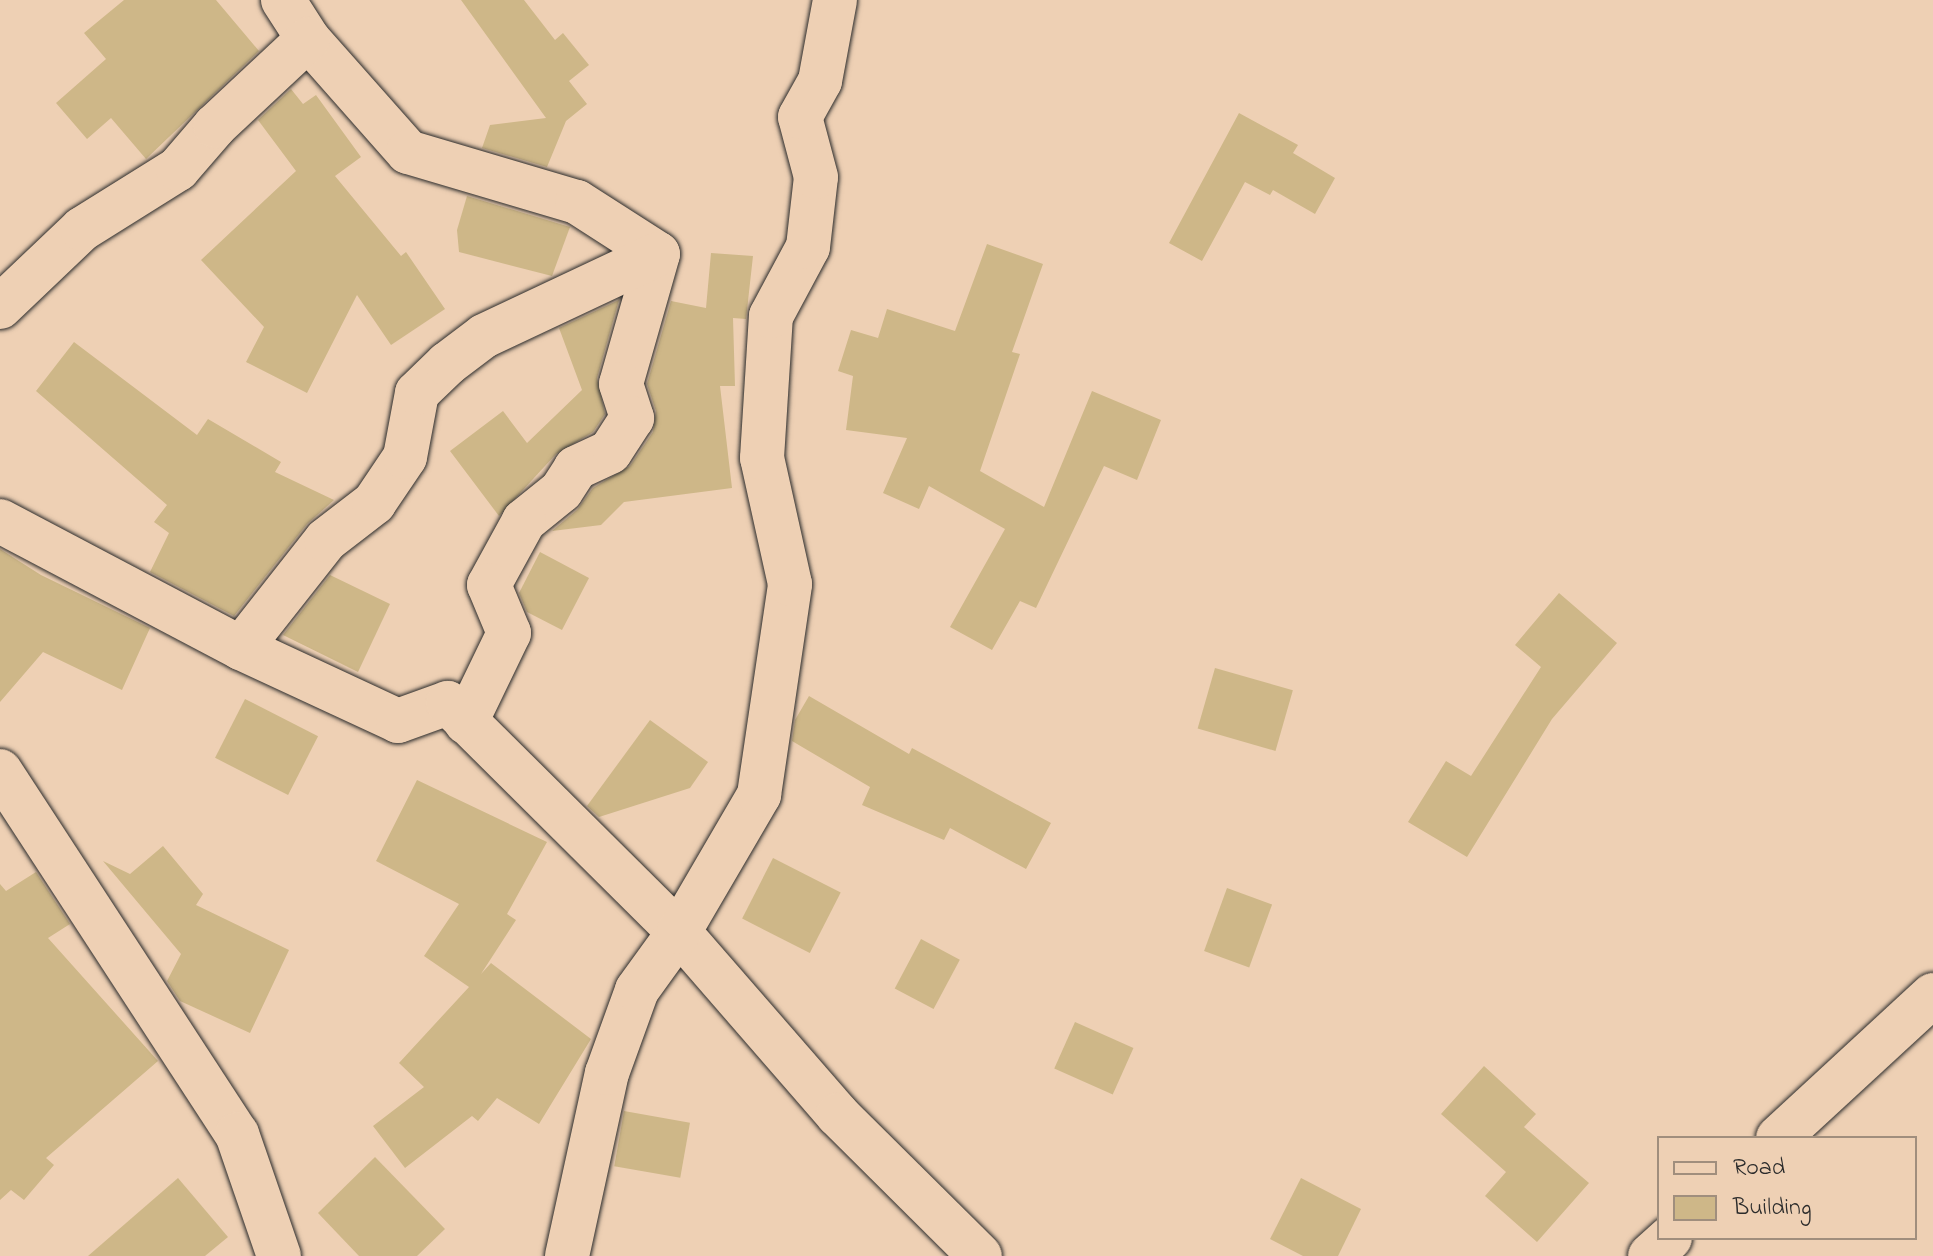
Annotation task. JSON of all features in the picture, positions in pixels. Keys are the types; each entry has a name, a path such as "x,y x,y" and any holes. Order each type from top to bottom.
{"street":[{"path":"283,0 308,39 408,152 577,202 658,254"},
{"path":"567,1256 607,1073 637,990 679,932 759,795 790,584 762,458 771,316 808,247 816,177 800,117 820,81 835,0"},
{"path":"0,307 82,229 178,169 215,126 308,39"},
{"path":"241,648 326,540 374,503 405,457 417,393 447,364 484,336 658,254"},
{"path":"466,722 509,633 489,585 524,521 561,491 576,468 610,452 632,418 621,384 658,254"},
{"path":"0,521 241,648 398,721 448,703 679,932 838,1115 980,1256"},
{"path":"0,771 13,825 237,1134 279,1256"},
{"path":"1780,1136 1933,995"},
{"path":"1650,1256 1668,1240"}],"building":[{"path":"124,0 216,0 259,51 146,159 111,118 87,139 56,103 106,59 84,33"},
{"path":"461,0 524,0 555,40 563,33 589,65 569,81 587,104 566,121 547,167 482,148 490,125 546,118"},
{"path":"291,89 303,104 316,95 361,157 335,176 401,256 406,252 445,309 391,345 357,295 307,393 246,362 264,327 201,260 296,171 258,120"},
{"path":"1239,113 1298,145 1293,153 1335,178 1315,214 1273,190 1270,195 1245,182 1202,261 1169,243"},
{"path":"467,196 570,227 552,276 459,252 457,230"},
{"path":"987,244 1043,264 1012,352 1020,354 980,471 1044,507 1092,391 1161,420 1137,480 1104,466 1036,608 1020,601 992,650 950,627 1005,529 929,486 919,509 883,493 907,438 846,430 853,376 838,371 851,330 878,338 887,309 955,331"},
{"path":"711,253 753,256 746,319 733,318 735,386 720,386 732,488 624,502 601,525 552,531 577,510 593,488 630,466 653,432 656,411 647,384 671,301 706,308"},
{"path":"619,300 597,378 605,414 593,432 556,454 499,516 450,451 503,411 527,443 582,390 559,328"},
{"path":"74,342 197,435 208,419 281,462 275,472 334,500 307,524 234,616 150,572 169,533 154,522 167,505 36,391"},
{"path":"0,549 41,575 150,628 122,690 43,652 0,702"},
{"path":"540,552 589,578 562,630 527,612 519,593"},
{"path":"330,575 390,604 358,672 283,635"},
{"path":"1559,593 1617,643 1552,719 1467,857 1408,822 1446,761 1471,776 1541,667 1515,645"},
{"path":"1215,668 1293,690 1275,751 1198,729"},
{"path":"809,696 909,754 912,748 1051,823 1026,869 950,828 944,840 862,805 870,787 792,741 795,720"},
{"path":"245,699 318,736 288,795 215,758"},
{"path":"650,720 708,762 690,788 599,817 587,806"},
{"path":"417,780 547,842 507,914 516,920 481,974 491,963 591,1039 539,1124 497,1098 478,1121 472,1116 405,1168 373,1126 424,1087 399,1063 469,987 424,956 459,904 376,861"},
{"path":"163,846 203,894 196,905 289,950 250,1033 180,1001 167,981 181,954 103,861 130,874"},
{"path":"773,858 841,893 810,953 742,919"},
{"path":"36,872 70,924 48,938 158,1061 46,1158 54,1165 24,1200 11,1190 0,1200 0,884 6,891"},
{"path":"1227,888 1272,904 1249,967 1204,951"},
{"path":"921,939 960,960 934,1009 895,988"},
{"path":"1075,1022 1133,1048 1113,1095 1054,1069"},
{"path":"1484,1066 1536,1114 1524,1127 1589,1183 1537,1242 1485,1196 1506,1172 1441,1114"},
{"path":"624,1111 690,1123 680,1178 614,1166"},
{"path":"375,1157 445,1229 417,1256 359,1256 318,1213"},
{"path":"178,1178 228,1237 205,1256 88,1256"},
{"path":"1301,1178 1361,1209 1338,1256 1303,1256 1270,1239"}]}
